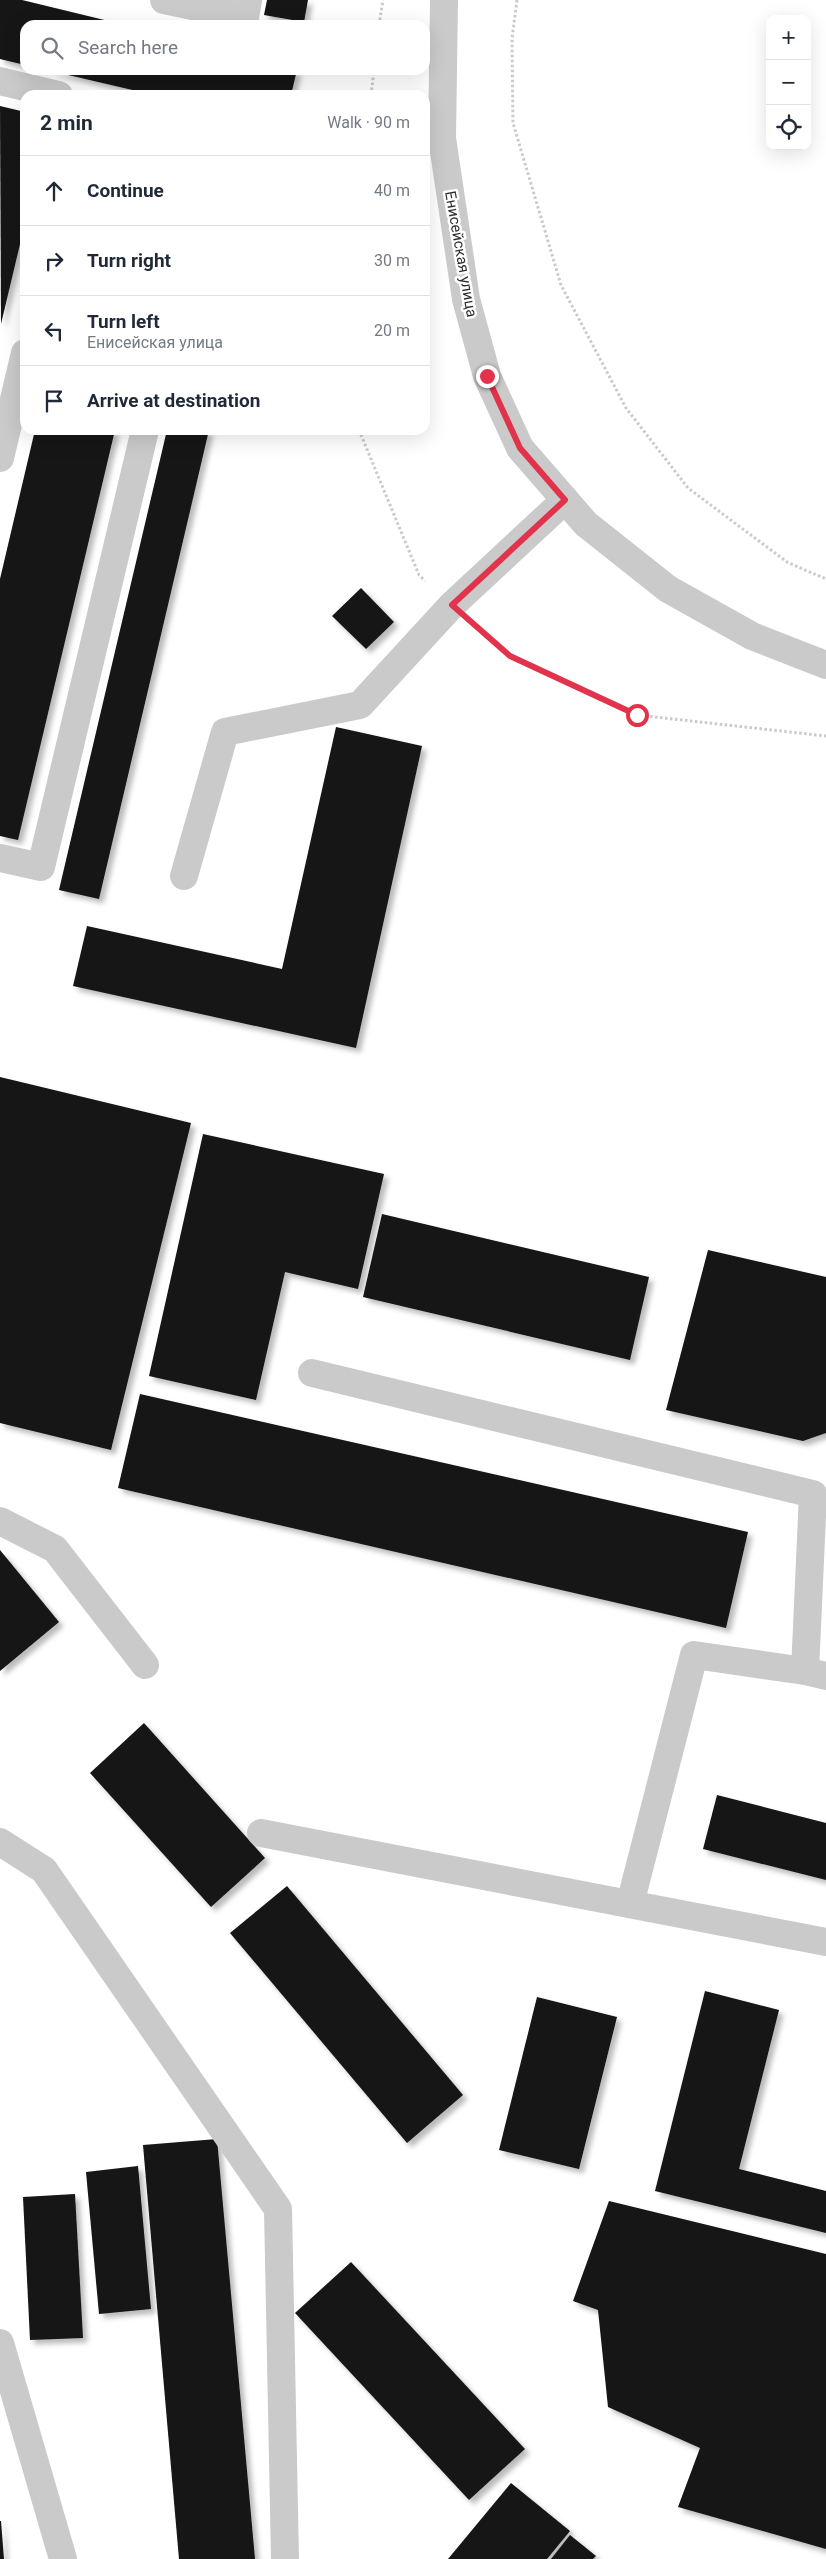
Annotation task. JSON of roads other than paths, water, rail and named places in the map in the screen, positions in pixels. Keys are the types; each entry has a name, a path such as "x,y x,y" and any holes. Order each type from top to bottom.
{"street":[{"path":"164,0 245,17 248,0"},
{"name":"Енисейская улица","path":"444,0 442,138 466,299 487,376 520,448 586,524 668,589 752,636 826,665"},
{"path":"0,81 38,90"},
{"path":"0,458 20,374"},
{"path":"0,858 42,867 144,435"},
{"path":"184,876 225,732 360,706 452,605 565,500"},
{"path":"312,1372 813,1494 815,1673 694,1655 630,1904"},
{"path":"0,1521 55,1549 145,1665"},
{"path":"261,1833 826,1942"},
{"path":"0,1842 44,1870 278,2209 285,2559"},
{"path":"0,2343 63,2559"}]}
